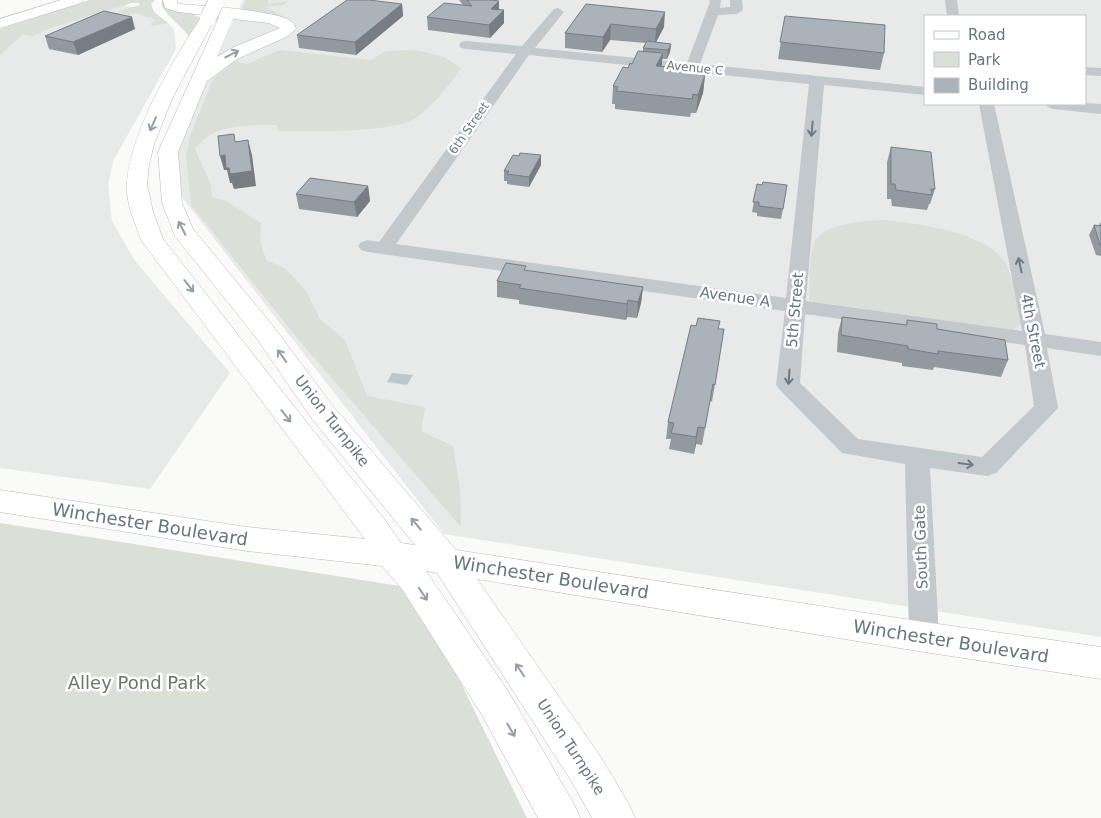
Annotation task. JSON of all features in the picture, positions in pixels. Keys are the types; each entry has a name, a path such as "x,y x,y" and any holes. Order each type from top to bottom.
{"main road":[{"path":"0,14 42,0"},
{"path":"0,14 50,0"},
{"path":"0,24 76,0"},
{"path":"160,0 156,8 158,12 170,21"},
{"path":"170,0 170,5 178,8 272,19 287,25 288,30 281,34 233,52 219,61 196,85"},
{"name":"Union Turnpike","path":"222,7 196,85 168,152 172,203 183,232 264,330 322,412 447,561 586,769 615,818"},
{"name":"Union Turnpike","path":"222,7 171,87 143,145 137,184 141,208 152,240 374,528 392,556 414,580 495,703 560,818"},
{"path":"171,87 182,41 181,32"},
{"name":"Winchester Boulevard","path":"0,501 247,539 447,561 924,637 1101,663"}],"street":[{"path":"692,68 714,6 737,10 736,0"},
{"path":"951,0 954,15"},
{"name":"6th Street","path":"376,247 558,12"},
{"name":"Avenue C","path":"466,45 924,91"},
{"path":"1086,71 1101,72"},
{"name":"5th Street","path":"817,80 788,385 851,447 917,457"},
{"name":"4th Street","path":"917,457 987,467 1046,408 1035,340 987,105"},
{"path":"1065,105 1101,108"},
{"name":"Avenue A","path":"376,247 1101,349"},
{"name":"South Gate","path":"917,457 924,637"}],"shaded area":[{"path":"96,0 118,3 153,14 166,21 174,30 176,49 113,161 108,185 112,221 135,261 230,373 150,489 0,468 0,34"},
{"path":"243,0 1101,0 1101,637 444,534 181,196 177,144"},
{"path":"392,373 413,375 407,385 387,382"}],"green space":[{"path":"89,0 155,0 151,4 154,12 168,23 154,26 150,24 156,20 136,13 128,16 118,11 140,5 139,3 132,3 48,29 33,36 23,34 0,55 0,29"},
{"path":"164,0 197,12 195,16 201,17 190,38 164,9 161,4"},
{"path":"246,0 268,0 268,4 288,1 284,5 266,7 286,18 240,13"},
{"path":"280,50 371,60 386,51 416,50 444,57 461,68 429,106 417,117 406,122 371,129 330,131 279,131 276,125 242,126 220,130 202,141 195,149 211,185 212,197 226,201 261,223 260,240 266,260 286,269 306,291 320,319 345,340 367,396 425,407 421,431 453,446 460,489 461,527 297,338 191,205 186,156 190,136 212,81 233,60 247,64"},
{"path":"883,220 933,227 986,245 999,255 1008,268 1021,324 1013,330 809,301 811,259 813,246 817,238 824,232 843,225"},
{"name":"Alley Pond Park","path":"0,523 406,587 455,671 527,818 0,818"}],"building":[{"path":"347,0 369,0 402,4 355,42 297,35"},
{"path":"467,0 499,1 491,9 504,10 489,25 427,17 444,3 472,6"},
{"path":"586,4 665,12 656,29 611,24 603,37 565,33"},
{"path":"104,11 132,17 73,42 45,36"},
{"path":"785,16 885,25 884,53 780,42"},
{"path":"647,41 671,44 668,50 643,48"},
{"path":"638,51 663,53 656,66 701,70 700,75 705,75 698,95 693,94 692,99 616,91 618,87 613,86 623,67 628,68 630,63 632,64"},
{"path":"234,134 235,142 248,140 252,171 230,174 229,168 226,168 225,155 220,156 218,136"},
{"path":"891,147 931,152 935,189 931,189 932,195 896,190 895,184 891,184"},
{"path":"520,153 541,155 529,177 507,174 509,171 504,171 513,155 519,156"},
{"path":"310,178 368,186 354,202 296,194"},
{"path":"763,182 787,185 783,209 759,206 759,202 753,202 757,184 762,185"},
{"path":"1094,225 1101,226 1101,245 1100,245"},
{"path":"506,263 526,266 524,270 643,287 638,302 628,300 627,304 519,288 521,285 497,281"},
{"path":"842,317 907,325 907,320 937,324 937,329 1005,340 1008,360 938,351 938,354 908,349 908,346 841,335"},
{"path":"698,318 720,321 718,329 724,329 715,385 713,384 705,428 698,427 696,437 671,433 674,423 668,422 691,325 696,326"}]}
